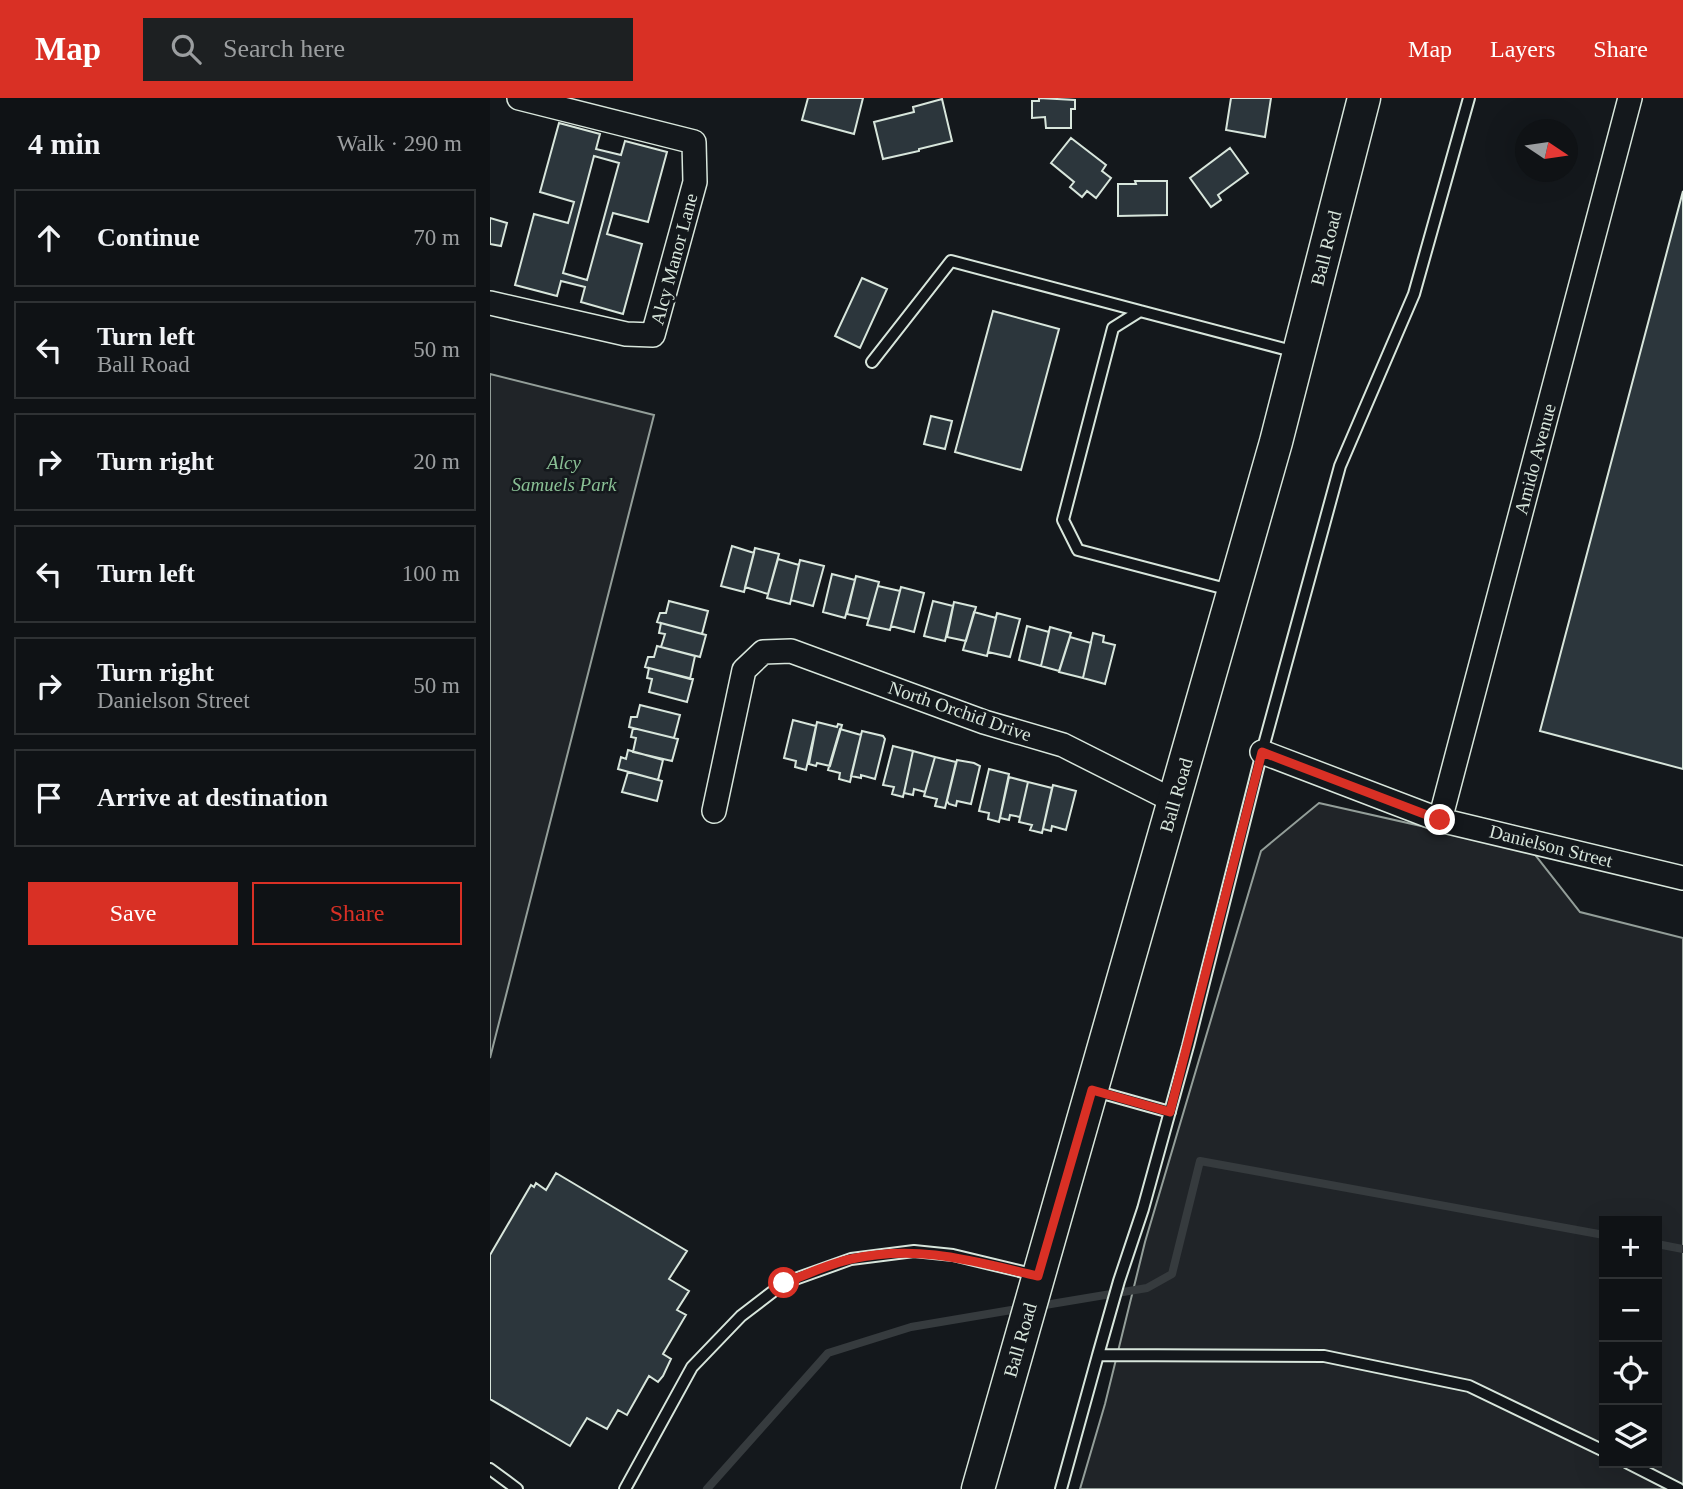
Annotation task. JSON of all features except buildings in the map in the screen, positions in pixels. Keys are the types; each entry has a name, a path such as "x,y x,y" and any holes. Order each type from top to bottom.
{"main road":[{"name":"Ball Road","path":"978,1489 1234,591 1299,353 1364,98"}],"street":[{"name":"Alcy Manor Lane","path":"490,303 626,334 653,335 695,182 694,142 519,98"},
{"name":"Amido Avenue","path":"1440,820 1630,98"},
{"name":"North Orchid Drive","path":"714,811 744,670 763,652 791,651 984,722 1063,745 1174,801"},
{"name":"Danielson Street","path":"1262,752 1440,820 1683,878"}],"lane":[{"path":"1061,1489 1170,1112 1262,752 1340,466 1414,294 1469,98"},
{"path":"872,362 951,261 1299,353"},
{"path":"1140,311 1112,328 1063,520 1078,550 1234,591"},
{"path":"1092,1090 1170,1112"},
{"path":"625,1489 692,1367 741,1316 784,1283 851,1259 914,1251 953,1255 1037,1282"},
{"path":"1098,1355 1324,1356 1469,1386 1599,1449"},
{"path":"1638,1468 1679,1489"},
{"path":"490,1469 517,1489"}],"green space":[{"name":"Alcy Samuels Park","path":"490,374 654,415 490,1058"},
{"path":"1319,803 1532,851 1580,912 1683,938 1683,1489 1080,1489 1105,1404 1145,1242 1261,851"}],"waterway":[{"path":"1039,1306 1147,1288 1172,1274 1200,1161 1599,1234"},
{"path":"1662,1245 1683,1249"},
{"path":"707,1489 828,1353 911,1327 1023,1308"}],"route":[{"path":"784,1283 851,1259 914,1251 953,1255 1038,1276 1092,1090 1170,1112 1262,752 1440,820"}]}
